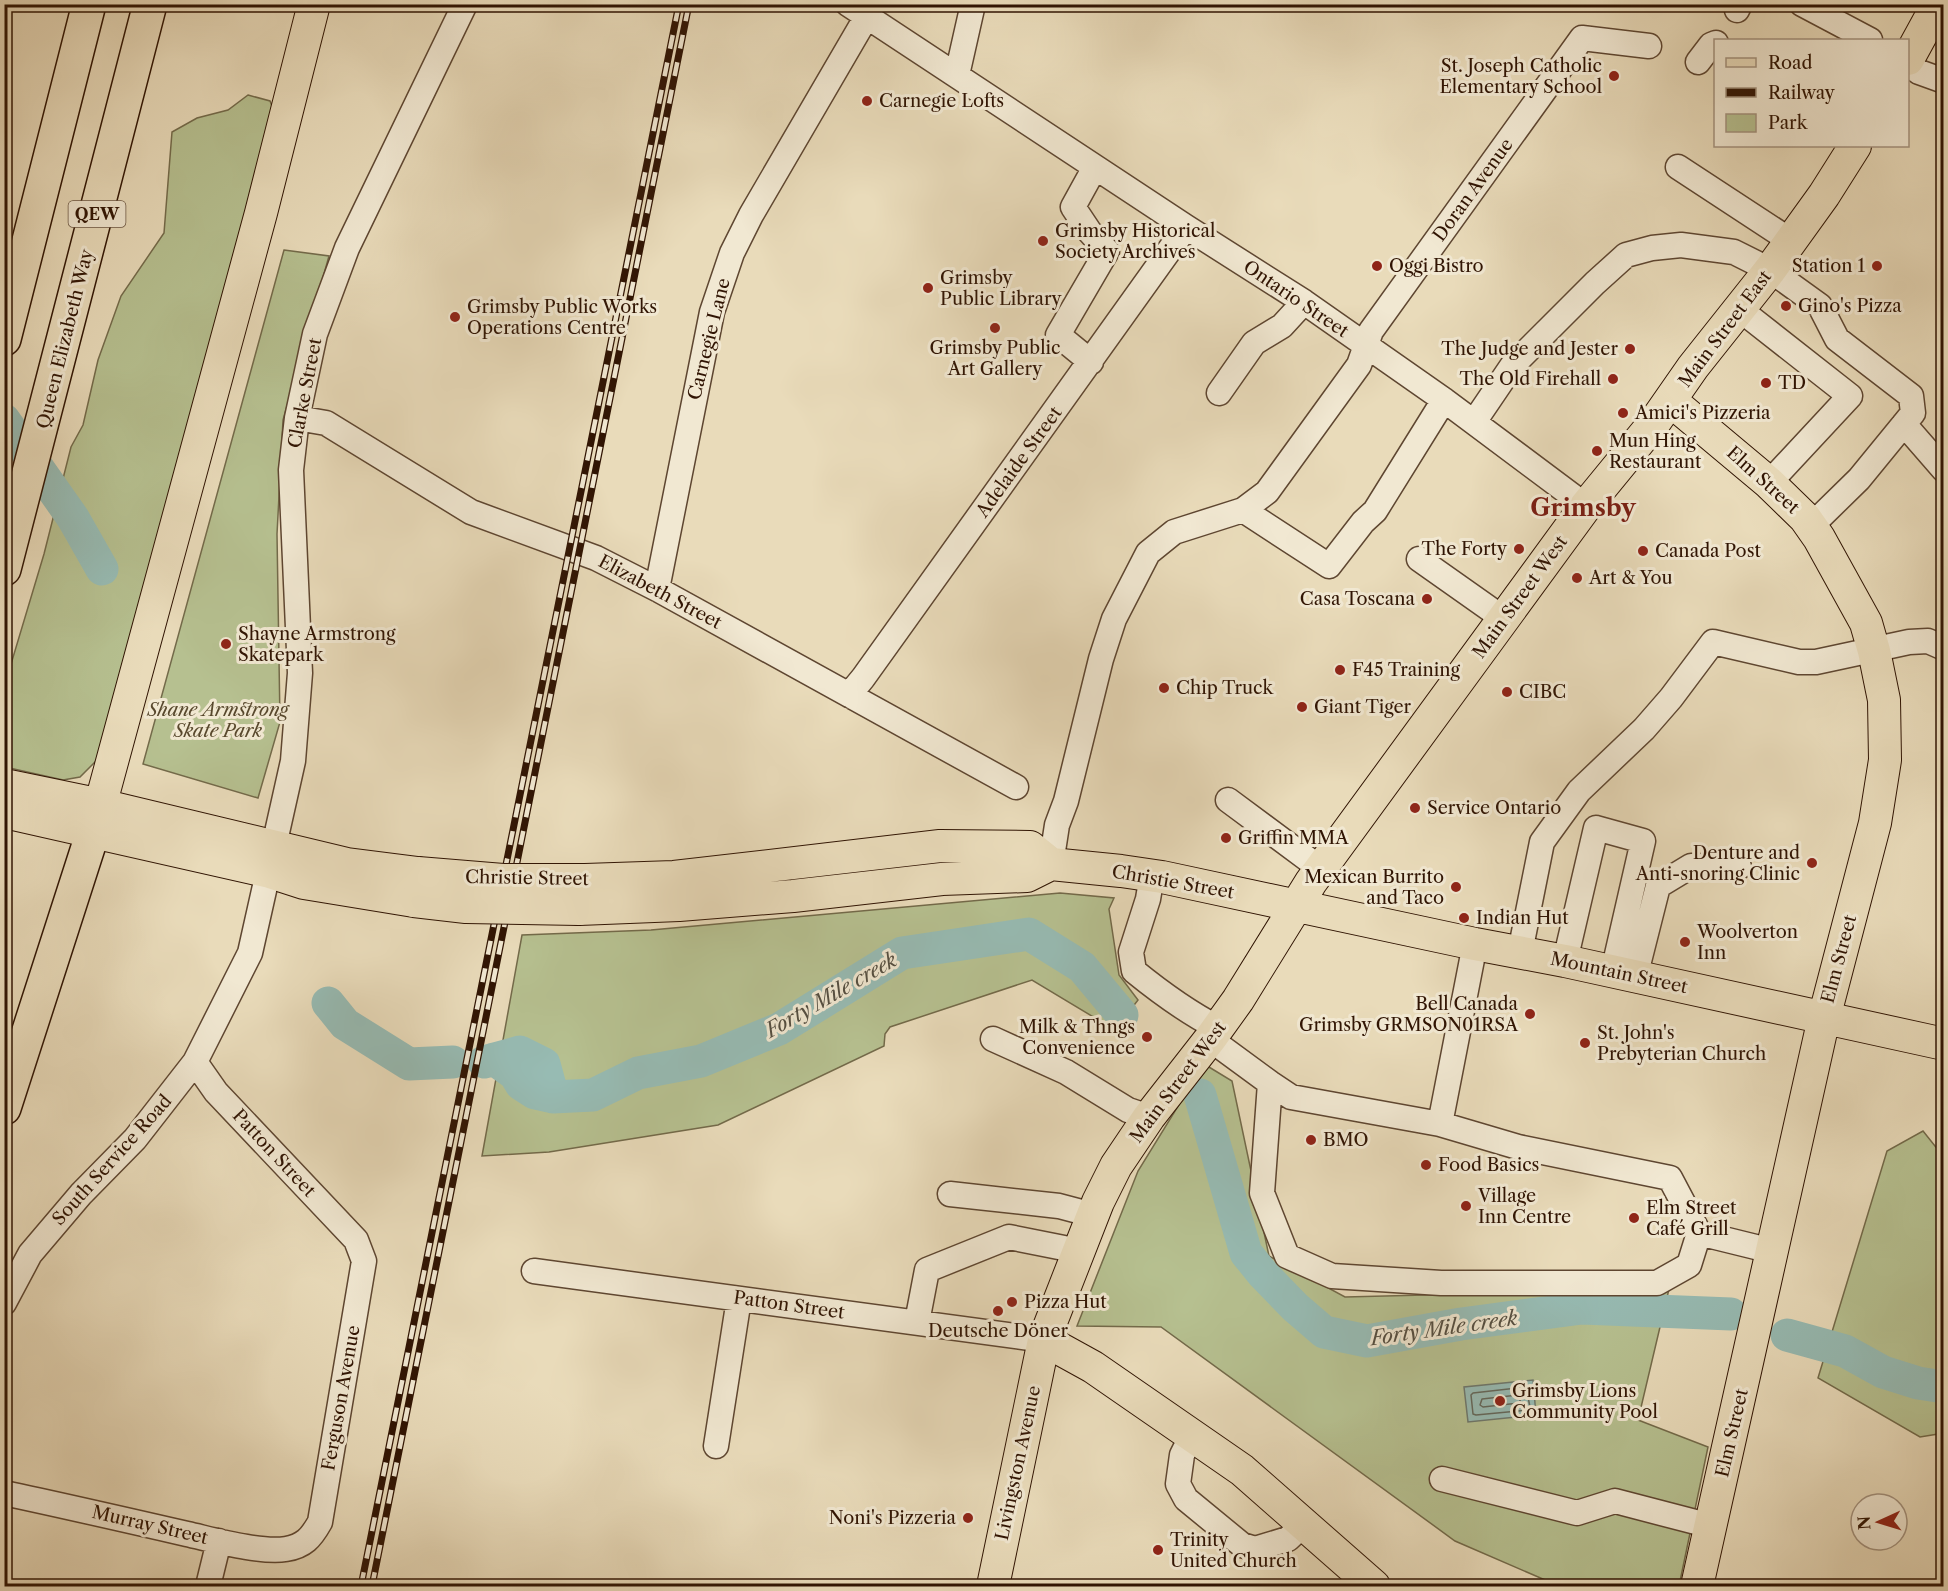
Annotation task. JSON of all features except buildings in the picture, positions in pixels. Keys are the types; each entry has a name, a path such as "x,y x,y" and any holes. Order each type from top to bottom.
{"highway":[{"path":"4,339 89,4"},
{"name":"Queen Elizabeth Way","path":"4,569 150,4"},
{"path":"4,1108 97,819"}],"main road":[{"path":"97,819 104,786 261,213 314,4"},
{"path":"1909,56 1938,4"},
{"name":"Main Street East","path":"1586,506 1671,401 1693,367 1770,270 1854,147"},
{"name":"Elm Street","path":"1671,401 1769,483 1804,518 1820,538 1866,623 1884,700 1885,760 1875,823 1824,1018 1697,1587"},
{"name":"Main Street West","path":"1044,1340 1093,1215 1116,1166 1149,1117 1214,1034 1238,999 1294,906 1321,868 1586,506"},
{"name":"Christie Street","path":"17,801 272,860 347,864 416,887 503,880 582,894 674,877 940,846 1030,847 1051,864 1152,875 1294,906"},
{"name":"Mountain Street","path":"1294,906 1624,974 1944,1044"},
{"path":"1044,1340 1093,1366 1242,1470 1374,1587"},
{"name":"Livingston Avenue","path":"993,1587 1044,1340"}],"street":[{"name":"Clarke Street","path":"272,860 293,761 300,673 291,470 297,418 315,334 347,248 465,4"},
{"path":"957,75 973,4"},
{"path":"1815,8 1868,39"},
{"name":"Ontario Street","path":"858,10 1186,227 1304,302 1444,400 1586,506"},
{"name":"Carnegie Lane","path":"657,589 710,321 732,253 858,10"},
{"name":"Doran Avenue","path":"1051,864 1057,825 1066,801 1110,629 1148,553 1174,532 1243,510 1267,492 1359,365 1371,331 1582,38 1649,46"},
{"path":"1698,62 1714,44"},
{"path":"1909,65 1919,72 1944,81"},
{"path":"1091,362 1058,335 1107,251 1089,231 1073,207 1095,167"},
{"path":"1678,167 1791,241"},
{"name":"Adelaide Street","path":"849,695 1186,227"},
{"path":"1474,422 1512,366 1626,255 1652,248 1681,245 1734,252 1770,270 1820,306 1837,339 1911,396 1913,413 1859,479 1811,526"},
{"path":"1218,393 1254,343 1282,326 1304,302"},
{"path":"1738,309 1850,396 1769,483"},
{"path":"1243,510 1329,566 1375,511 1444,400"},
{"name":"Elizabeth Street","path":"297,418 326,423 471,512 596,558 657,589 1016,787"},
{"path":"1904,424 1944,470"},
{"path":"1419,559 1504,618"},
{"path":"1520,952 1542,842 1579,791 1644,729 1671,698 1713,642 1799,662 1816,662 1909,642 1928,641 1944,648"},
{"path":"1228,800 1321,868"},
{"path":"1565,962 1596,828 1643,841 1624,974"},
{"name":"South Service Road","path":"4,1303 30,1254 81,1194 135,1139 195,1062 250,953 272,860"},
{"path":"1624,974 1658,886 1691,866 1739,867"},
{"path":"1152,875 1146,907 1131,952 1134,971 1160,993 1194,1016 1270,1083 1291,1097 1440,1124 1518,1147 1670,1178 1699,1233 1689,1265 1657,1283 1441,1283 1332,1275 1287,1256 1262,1193 1270,1083"},
{"path":"1440,1124 1475,944"},
{"path":"993,1039 1066,1072 1128,1110 1149,1117"},
{"name":"Patton Street","path":"195,1062 216,1092 356,1240"},
{"path":"950,1194 1059,1206 1093,1215"},
{"path":"1699,1233 1772,1251"},
{"path":"917,1322 927,1270 1009,1237 1079,1251"},
{"name":"Ferguson Avenue","path":"297,1547 310,1540 320,1522 364,1261 356,1240"},
{"name":"Patton Street","path":"534,1271 1044,1340"},
{"path":"716,1446 739,1299"},
{"path":"1192,1435 1182,1455 1178,1484 1186,1499 1242,1545 1255,1549 1288,1539 1304,1524"},
{"path":"1442,1479 1577,1513 1615,1501 1711,1526"},
{"name":"Murray Street","path":"4,1493 219,1541 265,1549 284,1550 297,1547"},
{"path":"208,1587 219,1541"}],"green space":[{"path":"248,95 270,101 274,111 99,758 80,777 63,780 5,767 5,684 44,554 71,447 83,425 98,360 121,296 164,233 172,132 197,118 228,110"},
{"name":"Shane Armstrong Skate Park","path":"284,250 329,256 283,420 277,534 280,722 258,798 143,764"},
{"path":"1060,893 1114,898 1109,909 1119,975 1138,1000 1115,1030 1032,980 890,1027 885,1034 884,1046 718,1125 549,1152 482,1156 522,935 651,930"},
{"path":"1204,1064 1232,1081 1269,1256 1345,1297 1669,1289 1638,1420 1708,1447 1679,1586 1559,1586 1455,1541 1161,1327 1077,1326 1138,1171"},
{"path":"1923,1131 1943,1156 1944,1433 1920,1437 1818,1378 1887,1151"}],"water":[{"name":"Grimsby Lions Community Pool","path":"1533,1380 1536,1415 1468,1422 1464,1387"}],"waterway":[{"name":"Forty Mile creek","path":"4,420 73,518 102,569"},
{"name":"Forty Mile creek","path":"484,1062 520,1052 544,1064 553,1097 593,1095 638,1073 701,1061 779,1029 902,953 1029,934 1082,967 1122,1015"},
{"name":"Forty Mile creek","path":"328,1003 345,1024 409,1064 453,1062"},
{"name":"Forty Mile creek","path":"494,1059 515,1074 521,1084 535,1093 553,1097"},
{"name":"Forty Mile creek","path":"1200,1095 1246,1253 1295,1307 1324,1332 1367,1341 1461,1324 1582,1308 1731,1314"},
{"name":"Forty Mile creek","path":"1787,1335 1845,1351 1883,1372 1918,1383 1944,1387"}],"railway":[{"path":"361,1586 679,4"},
{"path":"372,1586 689,4"}],"place":[{"name":"St. Joseph Catholic Elementary School","path":"1614,76"},
{"name":"Carnegie Lofts","path":"867,101"},
{"name":"Grimsby Historical Society Archives","path":"1043,241"},
{"name":"Oggi Bistro","path":"1377,266"},
{"name":"Station 1","path":"1877,266"},
{"name":"Grimsby Public Library","path":"928,288"},
{"name":"Gino's Pizza","path":"1786,306"},
{"name":"Grimsby Public Works Operations Centre","path":"455,317"},
{"name":"Grimsby Public Art Gallery","path":"995,328"},
{"name":"The Judge and Jester","path":"1630,349"},
{"name":"The Old Firehall","path":"1613,379"},
{"name":"TD","path":"1766,383"},
{"name":"Amici's Pizzeria","path":"1623,413"},
{"name":"Mun Hing Restaurant","path":"1597,451"},
{"name":"The Forty","path":"1519,549"},
{"name":"Canada Post","path":"1643,551"},
{"name":"Art & You","path":"1577,578"},
{"name":"Casa Toscana","path":"1427,599"},
{"name":"Shayne Armstrong Skatepark","path":"226,644"},
{"name":"F45 Training","path":"1340,670"},
{"name":"Chip Truck","path":"1164,688"},
{"name":"CIBC","path":"1507,692"},
{"name":"Giant Tiger","path":"1302,707"},
{"name":"Service Ontario","path":"1415,808"},
{"name":"Griffin MMA","path":"1226,838"},
{"name":"Denture and Anti-snoring Clinic","path":"1812,863"},
{"name":"Mexican Burrito and Taco","path":"1456,887"},
{"name":"Indian Hut","path":"1464,918"},
{"name":"Woolverton Inn","path":"1685,942"},
{"name":"Bell Canada Grimsby GRMSON01RSA","path":"1530,1014"},
{"name":"Milk & Thngs Convenience","path":"1147,1037"},
{"name":"St. John's Prebyterian Church","path":"1585,1043"},
{"name":"BMO","path":"1311,1140"},
{"name":"Food Basics","path":"1426,1165"},
{"name":"Village Inn Centre","path":"1466,1206"},
{"name":"Elm Street Café Grill","path":"1634,1218"},
{"name":"Pizza Hut","path":"1012,1302"},
{"name":"Deutsche Döner","path":"998,1311"},
{"name":"Grimsby Lions Community Pool","path":"1500,1401"},
{"name":"Noni's Pizzeria","path":"968,1518"},
{"name":"Trinity United Church","path":"1158,1550"}],"district":[{"name":"Grimsby","path":"1583,507"}]}
